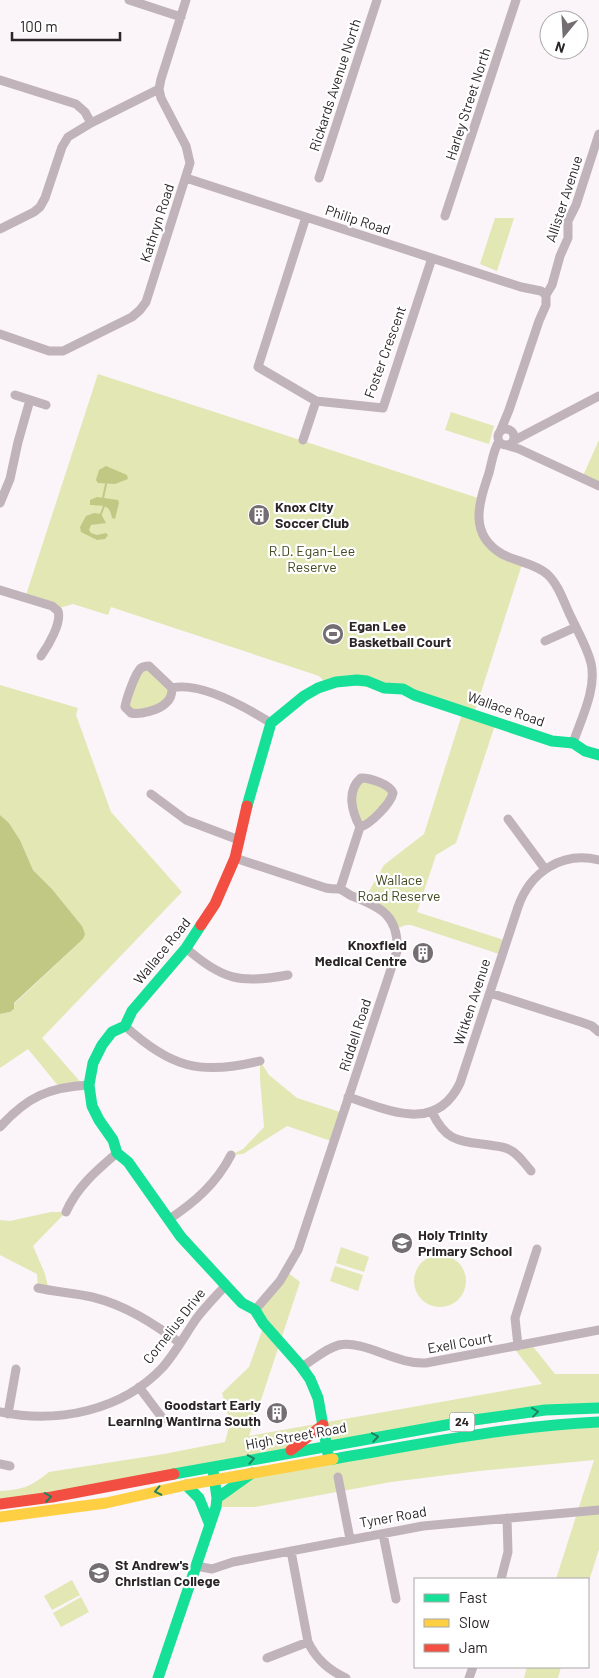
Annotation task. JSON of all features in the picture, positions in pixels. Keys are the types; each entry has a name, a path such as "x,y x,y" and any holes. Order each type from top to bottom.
{"main road":[{"name":"Wallace Road","path":"329,1459 318,1398 310,1379 302,1367 262,1324 255,1310 242,1303 181,1237 128,1162 117,1154 113,1140 95,1113 89,1085 90,1072 97,1052 112,1032 125,1026 132,1011 186,948 215,904 235,858 252,785 271,723 312,690 336,682 357,680 387,688 403,689 414,695 552,741 573,743 585,751 599,755"},
{"name":"High Street Road","path":"0,1504 52,1497 288,1452 510,1415 562,1409 599,1408"},
{"name":"High Street Road","path":"0,1517 106,1503 186,1485 329,1459 524,1427 599,1422"},
{"path":"288,1452 323,1425"},
{"path":"208,1467 211,1520"},
{"path":"217,1498 252,1473"},
{"path":"158,1678 217,1498 210,1481"},
{"path":"186,1485 199,1498 211,1520"}],"street":[{"path":"129,0 181,17"},
{"path":"0,229 40,207 45,198 64,142 72,134 159,89 186,0"},
{"name":"Rickards Avenue North","path":"319,178 377,0"},
{"name":"Harley Street North","path":"445,216 516,0"},
{"path":"0,80 76,104 85,112 91,123"},
{"name":"Kathryn Road","path":"0,334 49,350 63,351 136,314 146,302 190,163 189,154 161,98 159,89"},
{"name":"Allister Avenue","path":"506,438 509,410 546,304 543,294 552,286 562,249 568,238 568,221 576,205 599,134"},
{"name":"Philip Road","path":"186,178 543,294"},
{"name":"Foster Crescent","path":"306,217 258,367 316,401 383,408 432,258"},
{"path":"15,395 46,405"},
{"path":"573,743 590,691 592,678 589,657 551,579 540,569 496,549 483,534 479,524 479,508 490,468 506,438 528,433 599,396"},
{"path":"0,503 10,479 30,400"},
{"path":"303,440 316,401"},
{"path":"528,433 526,444 534,456"},
{"path":"506,438 534,456 599,486"},
{"path":"0,590 52,606 58,611 58,618 50,643 41,656"},
{"path":"545,641 576,627"},
{"path":"146,666 152,668 172,688 169,700 160,707 136,714 126,710 126,701 141,668 146,666"},
{"path":"172,688 184,686 210,693 244,707 271,723"},
{"path":"340,889 360,827 350,800 358,780 364,778 390,788 393,793 391,800 370,823 360,827"},
{"path":"151,794 186,820 239,840"},
{"path":"508,819 545,869"},
{"name":"Riddell Road","path":"235,858 326,888 340,889 350,896 373,904 382,910 392,921 397,939 397,951 296,1256 280,1281 255,1310"},
{"name":"Witken Avenue","path":"432,1112 446,1103 457,1089 520,900 530,883 545,869 559,862 576,858 599,860"},
{"path":"186,948 215,970 234,977 258,980 288,975"},
{"path":"490,992 592,1026 599,1032"},
{"path":"125,1026 157,1052 171,1060 187,1065 217,1069 260,1062"},
{"path":"0,1127 15,1111 37,1096 60,1088 89,1085"},
{"path":"348,1097 405,1114 432,1112 440,1127 451,1137 459,1141 506,1148 516,1154 531,1171"},
{"path":"66,1212 74,1196 84,1183 96,1170 117,1154"},
{"path":"168,1220 192,1204 208,1190 221,1174 231,1155"},
{"path":"518,1346 514,1318 537,1249"},
{"name":"Cornelius Drive","path":"4,1413 41,1417 62,1416 80,1413 110,1403 139,1386 164,1365 197,1318 226,1284"},
{"path":"38,1288 92,1297 122,1307 150,1321 180,1343"},
{"name":"Exell Court","path":"302,1367 341,1345 363,1347 407,1362 418,1363 599,1330"},
{"path":"4,1413 16,1368"},
{"path":"139,1386 163,1419"},
{"path":"0,1464 10,1466"},
{"path":"338,1477 350,1539"},
{"name":"Tyner Road","path":"196,1566 212,1569 233,1562 291,1550 439,1524 599,1510"},
{"path":"501,1578 508,1552 507,1518"},
{"path":"383,1534 396,1599"},
{"path":"291,1550 308,1642 314,1654 323,1664 346,1678"},
{"path":"267,1658 308,1642"}],"green space":[{"path":"495,218 514,218 497,271 480,264"},
{"name":"R.D. Egan-Lee Reserve","path":"98,374 481,499 479,508 490,544 523,561 474,714 496,722 456,843 436,855 417,912 507,941 502,955 411,925 395,929 392,921 364,900 384,865 424,834 463,711 384,688 327,684 319,676 111,607 108,615 73,604 56,609 25,598"},
{"path":"451,412 494,426 489,444 445,430"},
{"path":"599,440 599,486 582,478"},
{"path":"143,667 170,685 169,699 136,714 125,705"},
{"path":"0,685 78,708 76,715 111,812 182,892 42,1038 83,1085 60,1088 28,1049 0,1068 0,1014 14,1009 14,1004 83,939 82,926 52,889 33,870 20,840 9,823 0,815"},
{"path":"361,778 393,793 363,827 351,796"},
{"path":"260,1061 269,1075 297,1098 343,1113 334,1142 287,1126 243,1154 231,1155 243,1149 264,1127"},
{"path":"51,1212 66,1212 33,1246 45,1274 49,1291 38,1288 37,1274 0,1255 0,1220 10,1221"},
{"path":"341,1247 369,1257 364,1272 336,1263"},
{"path":"435,1255 445,1255 459,1262 466,1276 466,1286 459,1300 445,1307 435,1307 425,1303 418,1296 414,1286 414,1276 418,1266 425,1259"},
{"path":"335,1266 363,1275 358,1291 330,1281"},
{"path":"287,1272 300,1282 249,1436 542,1384 513,1347 531,1344 555,1374 599,1374 599,1408 327,1446 323,1426 288,1452 0,1504 0,1491 15,1490 26,1486 49,1472 164,1454 225,1442 230,1423 222,1393 249,1367 264,1325 257,1312"},
{"path":"599,1422 599,1549 589,1581 589,1578 556,1578 594,1460 391,1482 255,1507 216,1507 252,1473"},
{"path":"72,1580 80,1595 52,1610 44,1596"},
{"path":"81,1597 89,1612 61,1627 53,1613"},
{"path":"527,1668 561,1668 558,1678 524,1678"}],"shaded area":[{"path":"106,466 127,475 128,479 115,484 98,483 96,480 99,470"},
{"path":"97,497 118,500 115,519 112,518 107,507 90,505 90,500"},
{"path":"94,513 101,514 106,523 91,525 89,530 97,535 106,533 108,535 105,539 97,540 81,532 80,527 86,516"},
{"path":"0,815 9,823 20,840 33,870 52,889 82,926 85,934 83,939 14,1003 14,1009 0,1014"}],"waterway":[{"path":"103,498 106,484"},
{"path":"101,514 104,506"}],"traffic: fast":[{"path":"247,806 271,723 304,696 318,688 336,682 367,681 384,688 403,689 414,695 552,741 573,743 585,751 599,755"},
{"path":"201,925 186,948 132,1011 125,1026 112,1032 102,1045 93,1063 89,1085 92,1106 113,1140 117,1153 128,1162 181,1237 242,1303 255,1310 263,1323 310,1379 318,1398 328,1454"},
{"path":"174,1474 474,1420 545,1410 599,1408"},
{"path":"333,1459 532,1427 599,1422"},
{"path":"158,1678 216,1507 217,1498 213,1470"},
{"path":"217,1498 252,1473"},
{"path":"186,1485 199,1498 210,1525"}],"traffic: slow":[{"path":"0,1517 106,1503 186,1485 333,1459"}],"traffic: jam":[{"path":"201,925 215,904 235,858 247,806"},
{"path":"291,1450 323,1425"},
{"path":"0,1504 52,1497 174,1474"}],"place":[{"name":"Knox City Soccer Club","path":"259,515"},
{"name":"Egan Lee Basketball Court","path":"333,634"},
{"name":"Knoxfield Medical Centre","path":"423,953"},
{"name":"Holy Trinity Primary School","path":"402,1243"},
{"name":"Goodstart Early Learning Wantirna South","path":"277,1413"},
{"name":"St Andrew's Christian College","path":"99,1573"}],"park label":[{"name":"Wallace Road Reserve","path":"399,888"}]}
